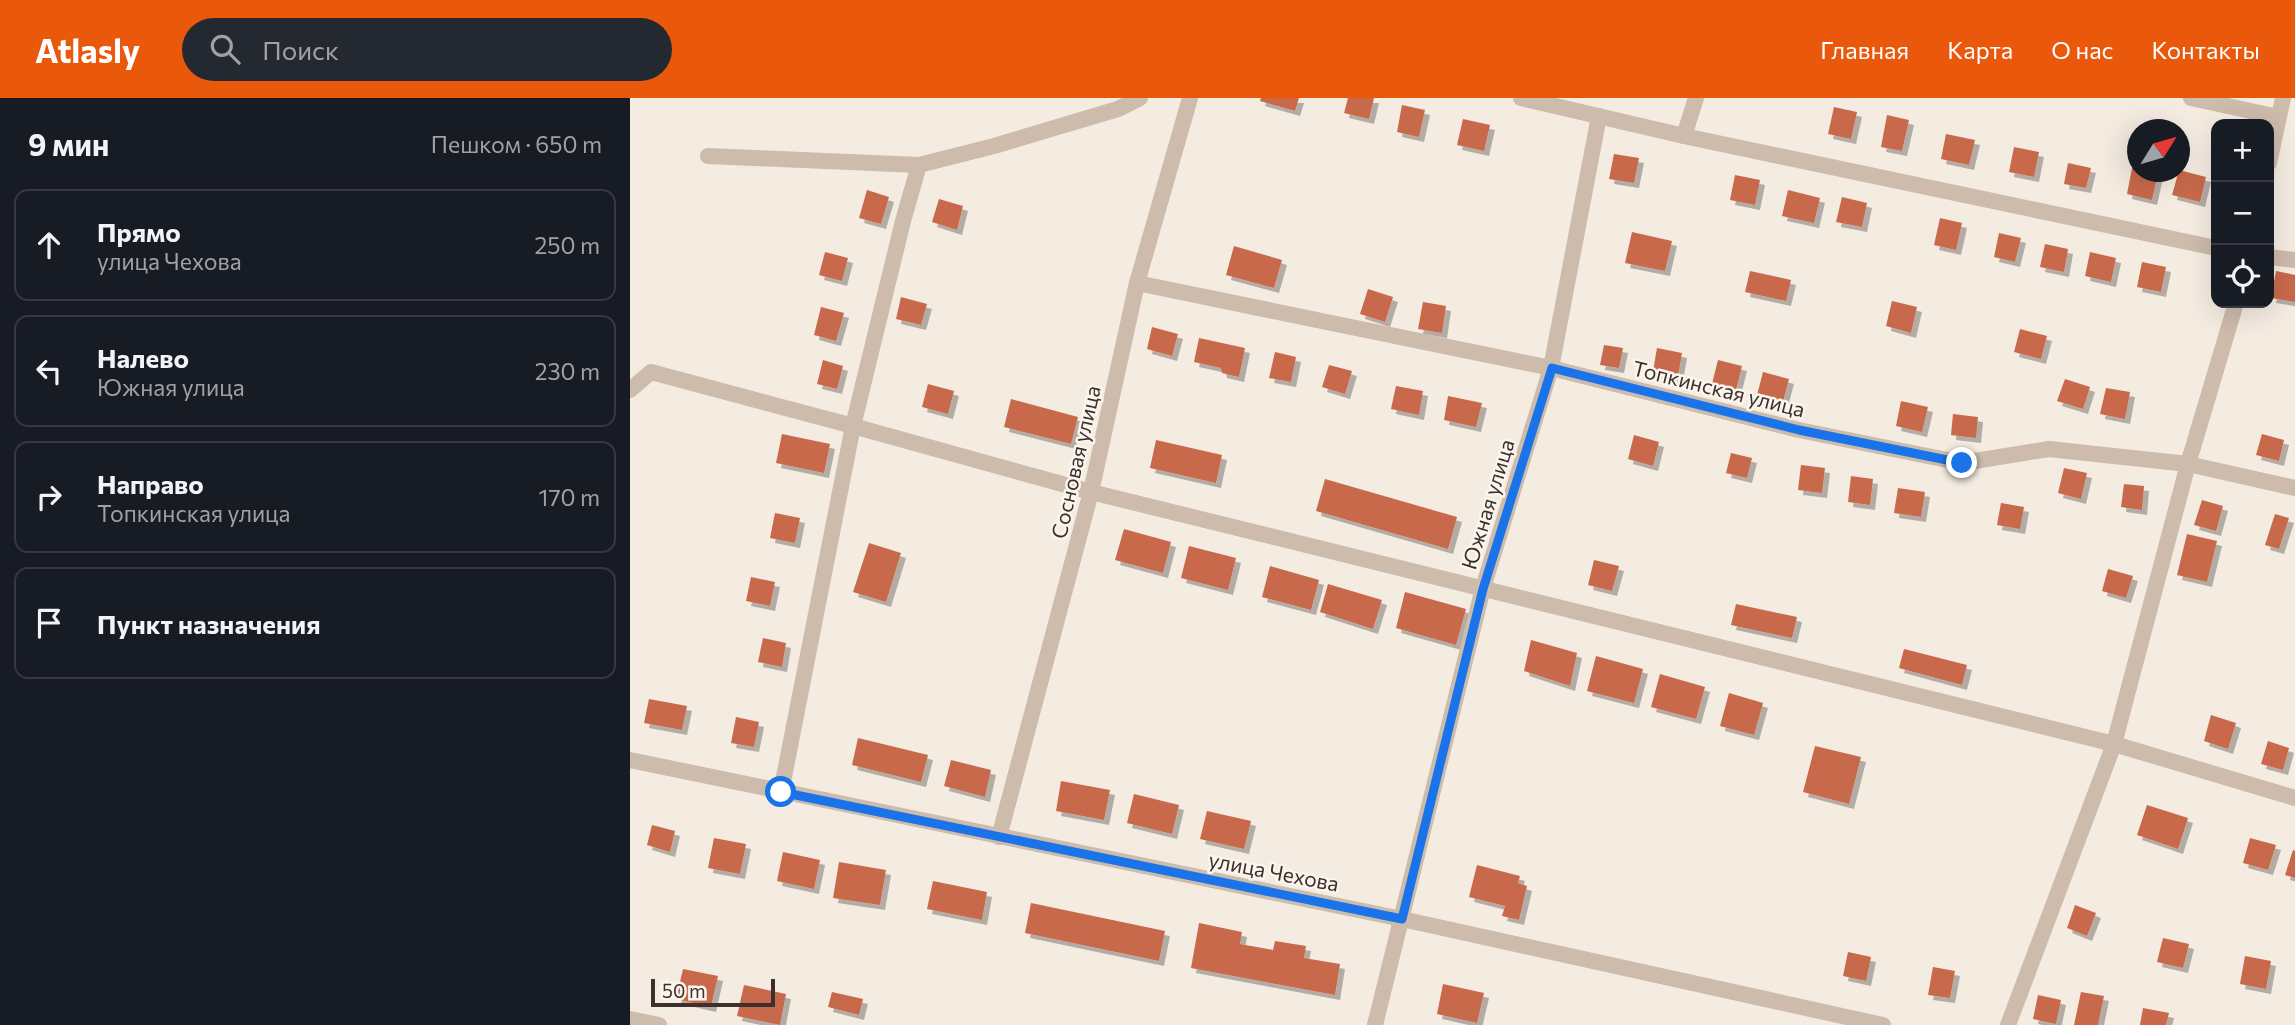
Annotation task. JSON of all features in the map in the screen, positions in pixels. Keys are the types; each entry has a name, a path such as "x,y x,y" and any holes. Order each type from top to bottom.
{"street":[{"path":"708,156 919,166 1118,109 1140,98"},
{"name":"Сосновая улица","path":"999,836 1091,492 1137,283 1190,98"},
{"path":"1521,98 1684,136 2211,247"},
{"path":"1684,136 1696,98"},
{"path":"2191,98 2278,117"},
{"path":"2274,137 2284,98"},
{"name":"Южная улица","path":"1375,1025 1483,589 1552,368 1599,116"},
{"path":"781,792 853,426 919,166"},
{"path":"2274,258 2295,260"},
{"name":"Топкинская улица","path":"1137,283 1552,368 1799,430 1962,463 2049,449 2188,464 2295,488"},
{"path":"2008,1025 2114,744 2188,464 2235,308"},
{"path":"630,390 651,372 1091,492 2114,744 2295,798"},
{"name":"улица Чехова","path":"630,760 1402,919 1883,1025"},
{"path":"630,1018 659,1025"}],"building":[{"path":"1261,98 1299,98 1295,111 1260,101"},
{"path":"1348,98 1374,98 1369,119 1344,113"},
{"path":"1402,105 1425,110 1419,137 1397,132"},
{"path":"1834,107 1857,112 1851,139 1828,134"},
{"path":"1887,115 1909,120 1902,151 1881,147"},
{"path":"1463,119 1490,125 1484,151 1457,145"},
{"path":"1946,134 1975,140 1969,165 1941,159"},
{"path":"2014,147 2039,152 2034,177 2009,172"},
{"path":"1614,154 1639,158 1634,183 1609,179"},
{"path":"2068,163 2091,168 2086,188 2064,184"},
{"path":"2190,173 2206,177 2200,202 2172,195 2176,182 2190,182"},
{"path":"1735,175 1760,180 1755,205 1730,200"},
{"path":"2129,182 2156,182 2152,200 2127,194"},
{"path":"867,190 889,197 881,224 859,218"},
{"path":"1788,190 1820,198 1814,223 1782,216"},
{"path":"1842,197 1867,203 1862,227 1836,222"},
{"path":"939,199 963,206 957,230 932,222"},
{"path":"1940,218 1962,223 1956,250 1934,245"},
{"path":"1632,232 1672,241 1665,271 1625,263"},
{"path":"1999,233 2021,238 2015,262 1994,257"},
{"path":"2045,244 2068,249 2064,272 2040,267"},
{"path":"1234,246 1282,260 1274,288 1226,275"},
{"path":"825,252 848,258 842,281 819,275"},
{"path":"2090,252 2116,258 2111,282 2085,276"},
{"path":"2142,262 2166,267 2161,292 2137,287"},
{"path":"1750,271 1791,280 1786,301 1745,292"},
{"path":"2276,271 2295,275 2295,302 2274,298"},
{"path":"1368,289 1393,297 1385,322 1360,314"},
{"path":"901,297 927,304 921,325 896,319"},
{"path":"1892,301 1917,307 1911,333 1886,326"},
{"path":"1423,302 1446,306 1442,333 1418,329"},
{"path":"821,307 844,313 836,341 814,335"},
{"path":"1152,327 1178,334 1172,356 1147,349"},
{"path":"2020,329 2047,336 2041,359 2014,352"},
{"path":"1199,338 1245,348 1239,377 1222,373 1221,368 1194,362"},
{"path":"1604,345 1623,348 1619,368 1600,365"},
{"path":"1657,348 1682,353 1677,382 1652,377"},
{"path":"1275,352 1296,357 1291,382 1269,378"},
{"path":"823,360 843,366 837,389 817,384"},
{"path":"1718,360 1742,366 1736,390 1712,384"},
{"path":"1329,365 1352,371 1345,394 1322,387"},
{"path":"1763,372 1789,379 1782,405 1756,399"},
{"path":"2065,379 2090,387 2083,409 2057,401"},
{"path":"928,384 954,391 948,414 922,407"},
{"path":"1396,386 1423,391 1419,415 1391,409"},
{"path":"2106,388 2130,392 2125,419 2100,414"},
{"path":"1448,396 1482,403 1476,427 1444,420"},
{"path":"1011,399 1078,417 1071,444 1004,427"},
{"path":"1901,401 1928,407 1922,432 1896,426"},
{"path":"1953,414 1978,417 1976,438 1951,435"},
{"path":"782,434 830,444 824,473 776,463"},
{"path":"2262,434 2284,440 2279,461 2256,455"},
{"path":"1634,435 1659,442 1653,466 1628,459"},
{"path":"1156,440 1222,455 1216,483 1150,468"},
{"path":"1731,453 1752,458 1747,478 1726,473"},
{"path":"1801,465 1825,468 1822,493 1798,490"},
{"path":"2064,468 2087,473 2081,499 2058,493"},
{"path":"1851,476 1873,479 1870,505 1848,502"},
{"path":"1325,479 1457,517 1448,549 1316,511"},
{"path":"2124,484 2144,486 2142,510 2121,507"},
{"path":"1898,488 1925,492 1921,517 1894,513"},
{"path":"2202,500 2223,506 2216,531 2194,525"},
{"path":"2001,503 2024,507 2020,529 1997,525"},
{"path":"775,513 800,518 795,543 770,538"},
{"path":"2275,514 2289,518 2279,549 2265,545"},
{"path":"1124,529 1171,542 1163,573 1115,560"},
{"path":"2187,534 2217,541 2207,582 2177,575"},
{"path":"869,543 901,553 886,602 853,592"},
{"path":"1189,546 1236,558 1228,590 1181,578"},
{"path":"1594,560 1619,566 1612,591 1588,585"},
{"path":"1270,566 1319,580 1311,610 1262,597"},
{"path":"2108,569 2133,576 2126,598 2102,591"},
{"path":"751,577 775,582 770,606 746,601"},
{"path":"1328,584 1382,600 1373,629 1320,612"},
{"path":"1405,592 1466,609 1456,645 1396,628"},
{"path":"1736,604 1797,617 1792,638 1731,625"},
{"path":"763,638 786,643 782,667 758,662"},
{"path":"1531,640 1577,653 1570,686 1524,671"},
{"path":"1904,649 1967,665 1962,685 1899,668"},
{"path":"1596,656 1643,669 1634,703 1587,691"},
{"path":"1660,674 1705,687 1696,719 1651,707"},
{"path":"1729,693 1763,703 1754,735 1720,726"},
{"path":"649,699 687,706 682,730 644,723"},
{"path":"2211,715 2236,723 2228,749 2204,741"},
{"path":"736,717 759,722 754,747 731,743"},
{"path":"858,738 928,755 921,782 852,765"},
{"path":"2268,741 2289,748 2283,770 2261,764"},
{"path":"1815,746 1861,757 1849,804 1803,792"},
{"path":"951,760 991,770 985,797 944,786"},
{"path":"1061,781 1110,790 1104,820 1056,811"},
{"path":"1134,794 1179,805 1172,834 1127,823"},
{"path":"2147,805 2188,818 2178,849 2137,835"},
{"path":"1207,811 1251,821 1244,849 1200,839"},
{"path":"652,825 675,831 670,852 647,845"},
{"path":"714,838 746,844 740,874 708,868"},
{"path":"2250,838 2276,845 2268,870 2243,863"},
{"path":"2293,850 2295,851 2295,878 2285,875"},
{"path":"783,852 820,860 814,889 777,881"},
{"path":"839,862 886,870 880,905 833,898"},
{"path":"1477,865 1520,876 1518,883 1527,886 1519,920 1502,916 1505,906 1469,897"},
{"path":"933,881 987,892 982,920 927,909"},
{"path":"1031,903 1165,931 1159,961 1025,933"},
{"path":"2075,905 2096,913 2087,936 2067,928"},
{"path":"1199,923 1242,932 1240,944 1273,950 1275,941 1306,946 1304,958 1340,964 1335,995 1191,968"},
{"path":"2163,938 2189,944 2183,968 2157,962"},
{"path":"1848,952 1871,957 1866,981 1843,976"},
{"path":"2245,956 2271,961 2266,989 2240,984"},
{"path":"1933,967 1955,971 1950,998 1928,995"},
{"path":"683,969 718,976 711,1007 676,999"},
{"path":"1443,984 1484,993 1477,1023 1437,1014"},
{"path":"744,985 786,994 780,1025 737,1016"},
{"path":"832,992 863,999 859,1015 828,1007"},
{"path":"2081,992 2104,996 2098,1025 2074,1025"},
{"path":"2038,995 2061,1000 2056,1024 2033,1019"},
{"path":"2143,1008 2169,1013 2166,1025 2140,1025"}],"route":[{"path":"781,792 1402,919 1483,589 1552,368 1799,430 1962,463"}]}
